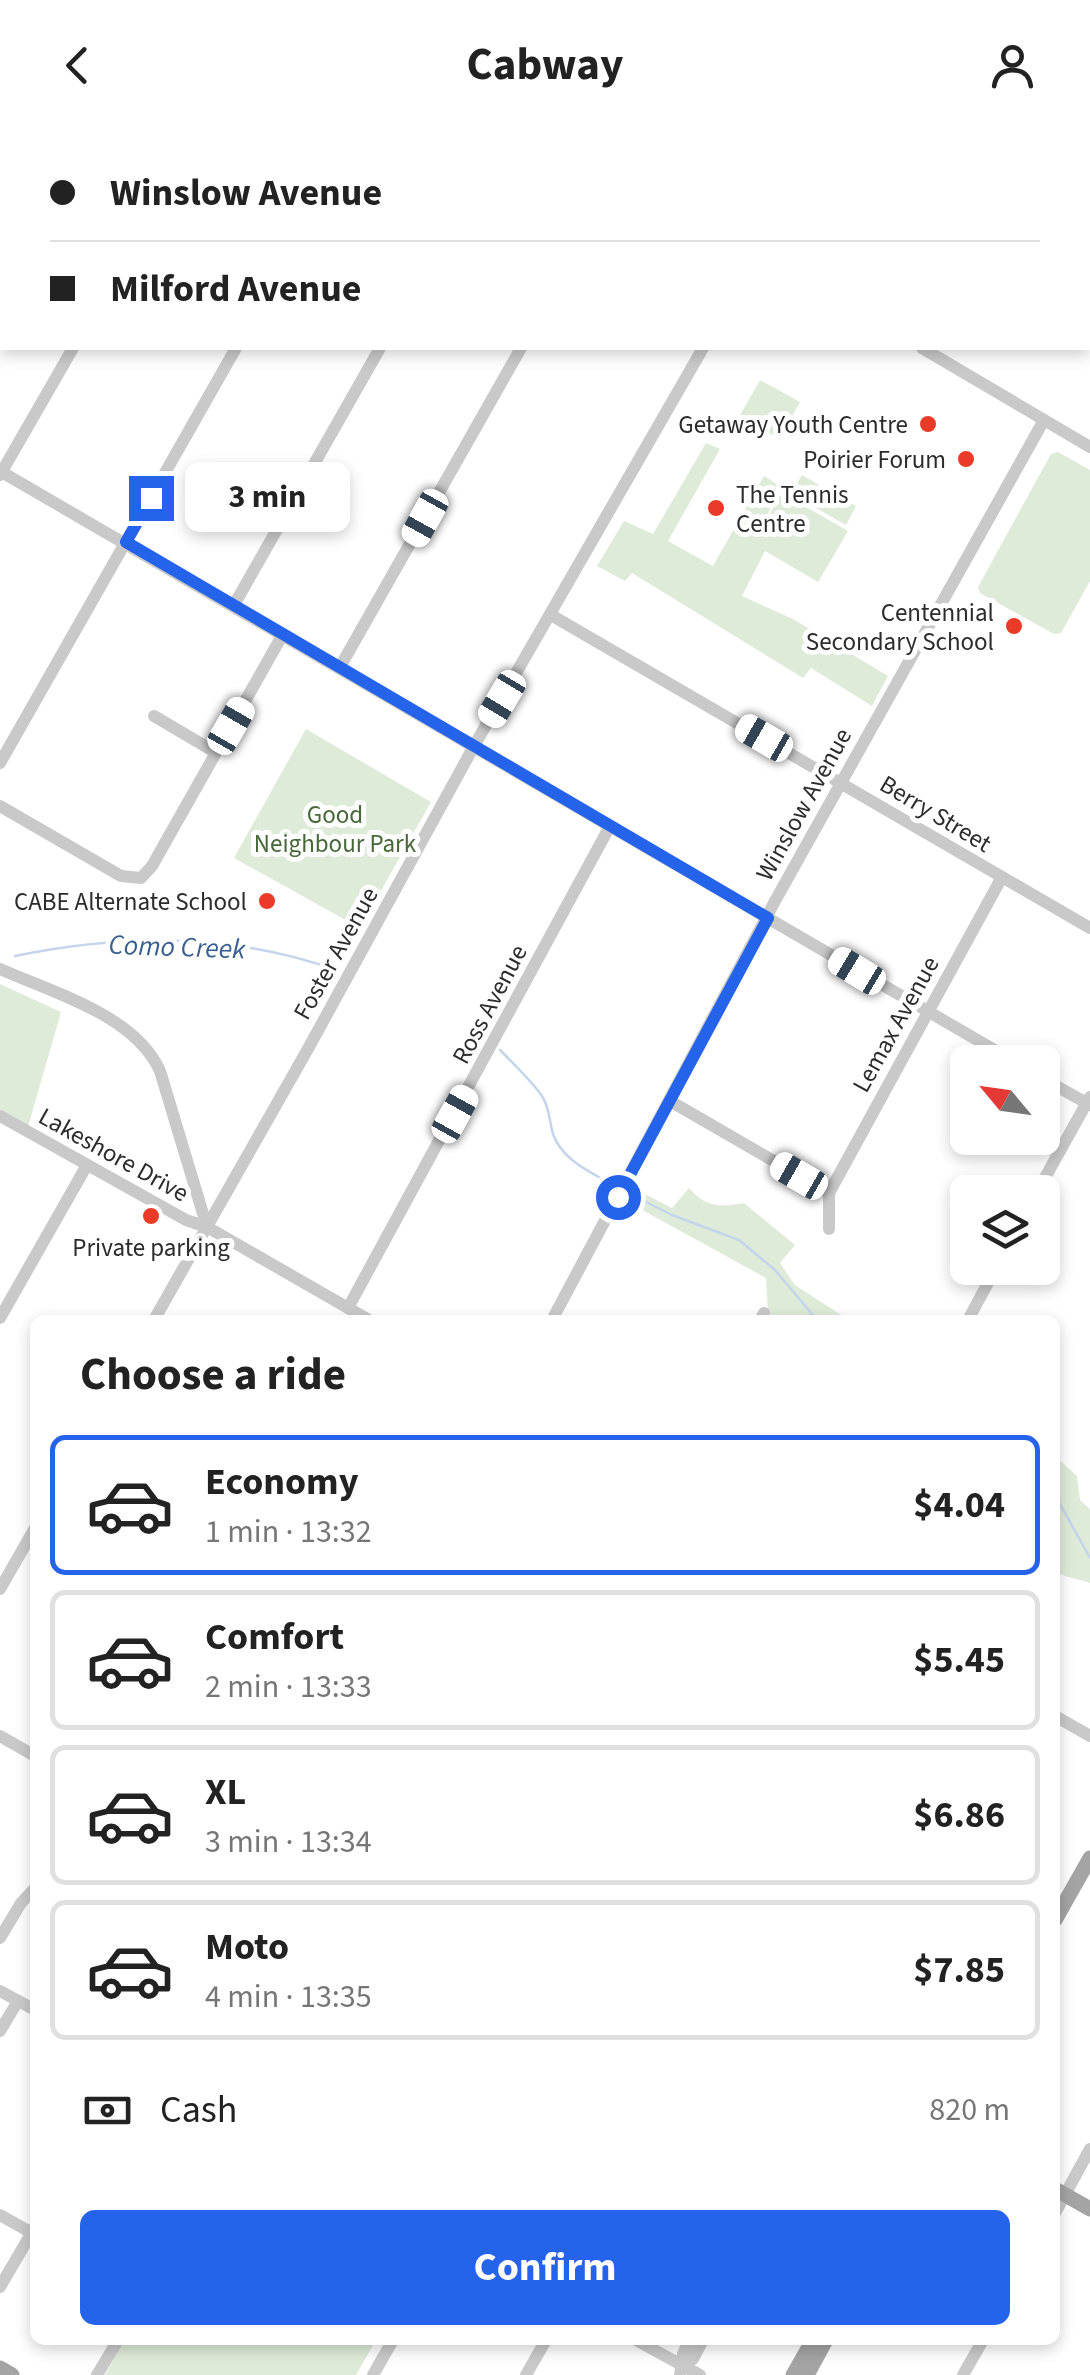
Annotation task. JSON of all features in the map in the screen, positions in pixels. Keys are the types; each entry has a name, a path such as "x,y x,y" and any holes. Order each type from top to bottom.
{"main road":[{"path":"1060,1911 1090,1858"},
{"path":"1060,2192 1090,2209"},
{"path":"794,2375 810,2345"},
{"path":"807,2375 823,2345"},
{"path":"0,2368 12,2375"}],"street":[{"path":"72,350 1,472 985,1045"},
{"path":"0,763 235,350"},
{"path":"234,605 379,350"},
{"path":"340,667 520,350"},
{"name":"Foster Avenue","path":"157,1315 474,746 702,350"},
{"path":"925,350 1090,447"},
{"name":"Winslow Avenue","path":"555,1315 841,783 1044,420"},
{"name":"Berry Street","path":"551,616 1090,928"},
{"path":"0,806 122,876 141,878 152,866 283,634"},
{"path":"154,716 216,752"},
{"name":"Ross Avenue","path":"348,1308 610,826"},
{"name":"Lemax Avenue","path":"829,1192 1002,878"},
{"path":"0,968 119,1024 148,1049 160,1071 207,1226"},
{"path":"1047,1175 1089,1102 1060,1087"},
{"path":"670,1101 829,1192 830,1229"},
{"name":"Lakeshore Drive","path":"0,1116 186,1220 207,1226 360,1315"},
{"path":"0,1318 87,1165"},
{"path":"971,1315 987,1285"},
{"path":"0,1589 30,1537"},
{"path":"1060,1720 1090,1736"},
{"path":"0,1736 30,1753"},
{"path":"0,1938 30,1893"},
{"path":"0,1991 30,2007"},
{"path":"0,2031 18,2001"},
{"path":"1060,2192 1090,2150"},
{"path":"0,2216 30,2229"},
{"path":"0,2288 30,2235"},
{"path":"97,2375 115,2345"},
{"path":"373,2375 390,2345"},
{"path":"526,2375 543,2345"},
{"path":"644,2345 682,2370 700,2375"},
{"path":"682,2370 686,2345"},
{"path":"682,2370 700,2345"},
{"path":"964,2375 980,2345"}],"green space":[{"path":"760,380 800,402 780,439 739,417"},
{"path":"706,443 720,449 668,541 713,566 764,476 782,487 760,528 770,533 763,525 782,493 848,531 818,582 765,551 742,596 793,619 888,676 872,706 811,668 803,678 632,573 625,581 597,566 624,521 653,534"},
{"path":"1058,452 1090,470 1090,581 1061,633 1054,634 980,593 978,587 1051,454"},
{"path":"802,475 856,506 846,525 791,494"},
{"name":"Good Neighbour Park","path":"306,729 431,802 360,928 234,858"},
{"path":"0,984 61,1012 28,1127 0,1111"},
{"path":"633,1188 672,1208 689,1188 714,1204 744,1203 795,1245 780,1263 795,1285 841,1315 768,1315 766,1278 624,1200"},
{"path":"1060,1461 1077,1476 1080,1500 1090,1509 1090,1583 1060,1574"},
{"path":"121,2345 373,2345 356,2375 105,2375"}],"waterway":[{"name":"Como Creek","path":"15,956 96,944 177,941 257,949 336,970"},
{"name":"Como Creek","path":"500,1050 542,1096 553,1134 562,1149 574,1162 604,1180"},
{"name":"Como Creek","path":"632,1195 739,1240 775,1270 813,1315"},
{"name":"Como Creek","path":"1060,1504 1090,1558"}],"place":[{"name":"Getaway Youth Centre","path":"928,424"},
{"name":"Poirier Forum","path":"966,459"},
{"name":"The Tennis Centre","path":"716,508"},
{"name":"Centennial Secondary School","path":"1014,626"},
{"name":"CABE Alternate School","path":"267,901"},
{"name":"Private parking","path":"151,1216"}],"route":[{"path":"151,498 126,542 768,918 618,1197"}]}
